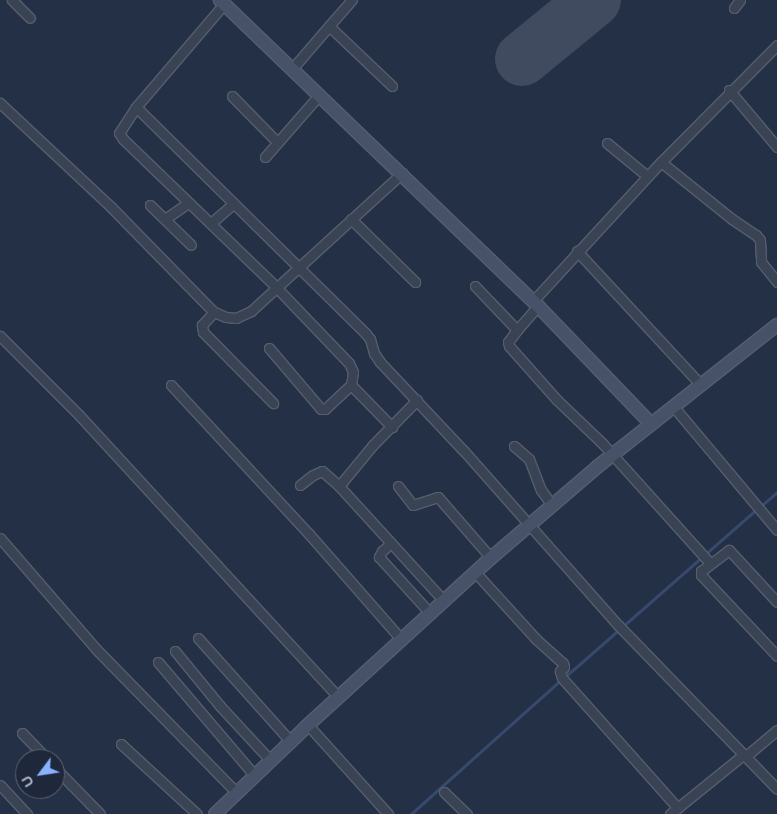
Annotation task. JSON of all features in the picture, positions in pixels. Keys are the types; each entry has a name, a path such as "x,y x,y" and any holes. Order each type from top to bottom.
{"street":[{"path":"12,0 30,18"},
{"path":"292,69 352,0"},
{"path":"734,8 740,0"},
{"path":"269,348 321,409 325,409 351,385 354,372 349,363 276,287 121,137 120,129 136,107 222,2 402,173 535,304 651,424"},
{"path":"329,26 392,86"},
{"path":"705,558 612,455 508,346 508,342 535,304 578,251 647,176 730,90 774,48 777,58"},
{"path":"730,90 777,147"},
{"path":"265,157 319,95"},
{"path":"232,96 277,142"},
{"path":"0,103 111,207 214,312 226,317 244,316 402,173"},
{"path":"136,107 366,334 370,339 376,356 528,526 743,756 777,789"},
{"path":"607,143 647,176"},
{"path":"661,162 732,219 756,235 760,240 761,262 777,282"},
{"path":"165,219 188,202"},
{"path":"211,223 234,203"},
{"path":"150,205 191,245"},
{"path":"351,219 415,282"},
{"path":"578,251 702,385"},
{"path":"475,286 517,330"},
{"path":"214,312 202,325 203,332 273,403"},
{"path":"215,814 338,697 491,558 612,455 777,325"},
{"path":"0,336 79,415 338,697"},
{"path":"171,384 309,534 401,640"},
{"path":"351,385 392,427"},
{"path":"339,486 372,446 416,400"},
{"path":"673,406 777,530"},
{"path":"514,446 529,460 541,490 552,505"},
{"path":"300,485 322,471 339,486 444,601"},
{"path":"398,486 413,505 435,497 441,500 491,558"},
{"path":"0,538 96,649 237,793"},
{"path":"390,543 379,557 430,613"},
{"path":"705,558 726,551 732,552 777,602"},
{"path":"705,558 701,575 777,656"},
{"path":"476,572 536,639 563,663 564,667 560,671 563,679 678,808"},
{"path":"198,638 291,742"},
{"path":"175,651 220,706 271,761"},
{"path":"158,662 255,776"},
{"path":"308,725 388,814"},
{"path":"670,814 777,730"},
{"path":"22,733 37,749"},
{"path":"121,744 196,814"},
{"path":"65,778 100,814"},
{"path":"1,788 27,814"},
{"path":"444,792 467,814"}],"waterway":[{"path":"761,506 777,492"},
{"path":"565,677 757,509"},
{"path":"411,814 561,680"}],"runway":[{"path":"522,59 594,0"}]}
